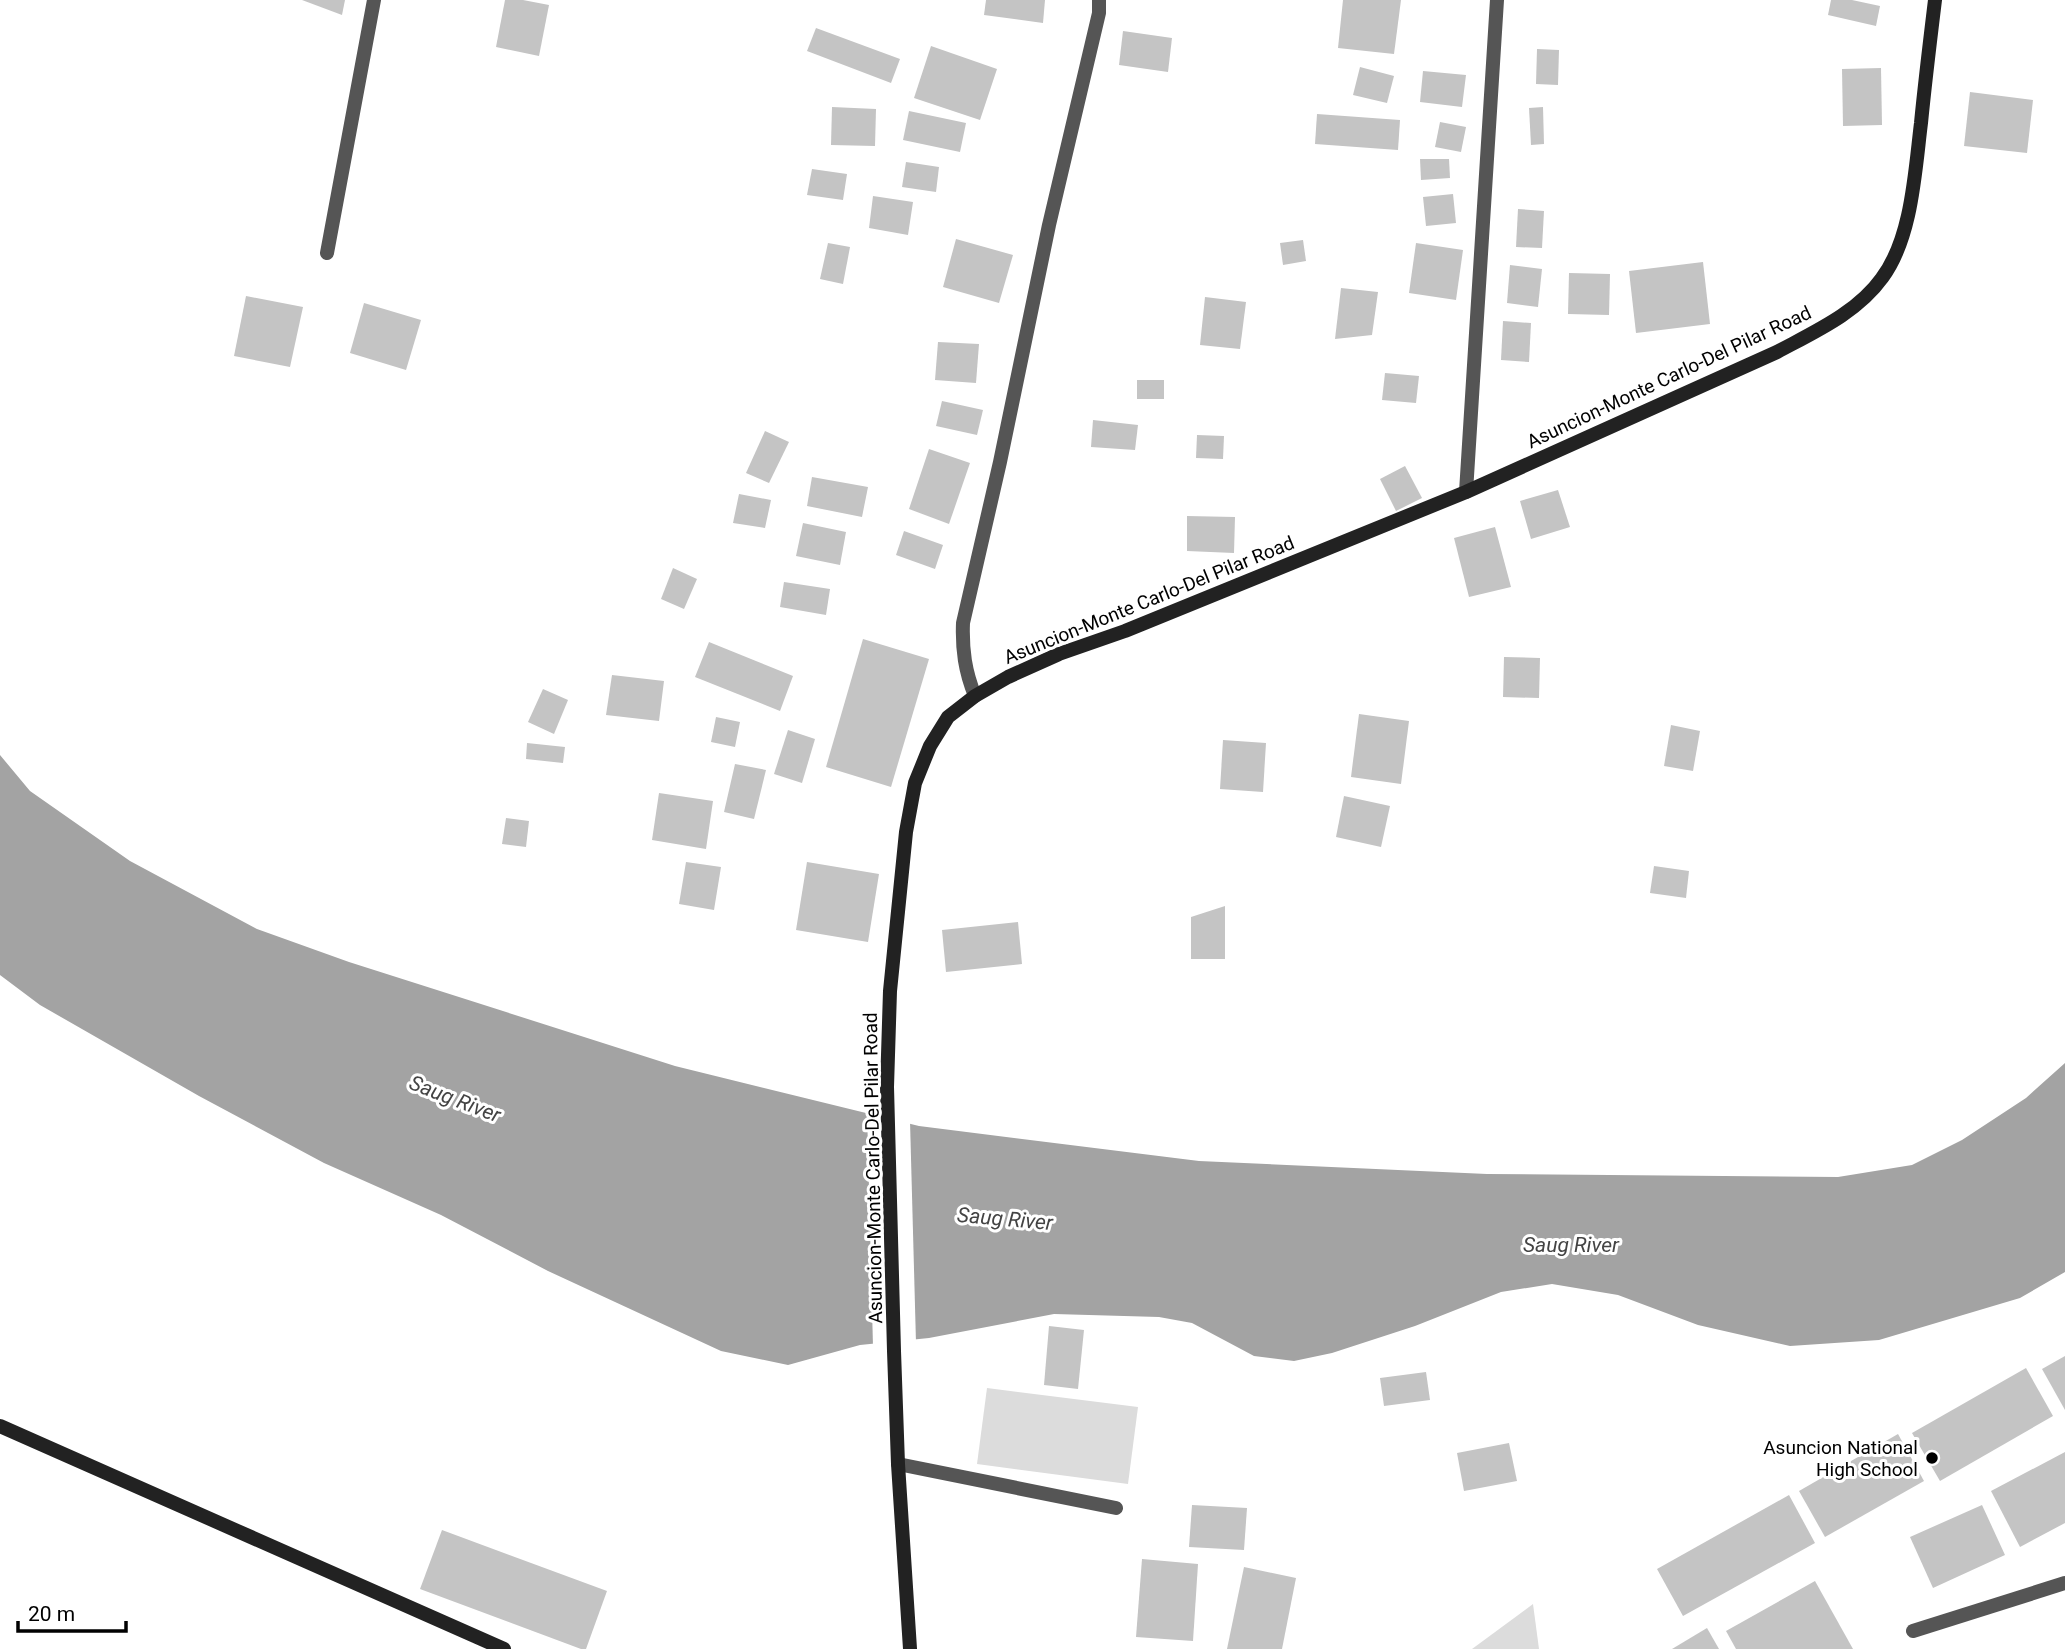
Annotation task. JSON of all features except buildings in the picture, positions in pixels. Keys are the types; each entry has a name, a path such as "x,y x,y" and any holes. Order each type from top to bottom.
{"street":[{"path":"327,253 374,0"},
{"path":"975,696 964,663 963,623 1100,0"},
{"path":"1466,492 1497,0"},
{"name":"Asuncion-Monte Carlo-Del Pilar Road","path":"910,1649 898,1464 887,1087 892,979 906,832 915,783 930,746 948,717 975,696 1008,677 1059,654 1125,631 1466,492 1777,352 1853,308 1883,278 1901,242 1913,192 1935,0"},
{"path":"0,1426 504,1649"},
{"path":"898,1464 1116,1508"},
{"path":"1913,1631 2065,1583"}],"shaded area":[{"path":"987,1388 1138,1407 1128,1484 977,1464"},
{"path":"1533,1604 1539,1649 1472,1649"}],"water":[{"name":"Saug River","path":"0,755 30,791 130,861 257,929 349,962 675,1066 919,1126 1199,1161 1487,1174 1838,1177 1912,1165 1962,1140 2026,1098 2065,1063 2065,1272 2020,1298 1879,1340 1790,1346 1698,1325 1618,1295 1552,1284 1501,1292 1415,1326 1332,1353 1294,1361 1254,1356 1192,1323 1159,1317 1054,1314 929,1338 860,1345 788,1365 721,1351 548,1271 441,1215 324,1163 199,1096 40,1005 0,975"}],"pier":[{"path":"867,1110 910,1121 916,1343 873,1347"}],"place":[{"name":"Asuncion National High School","path":"1932,1458"}]}
